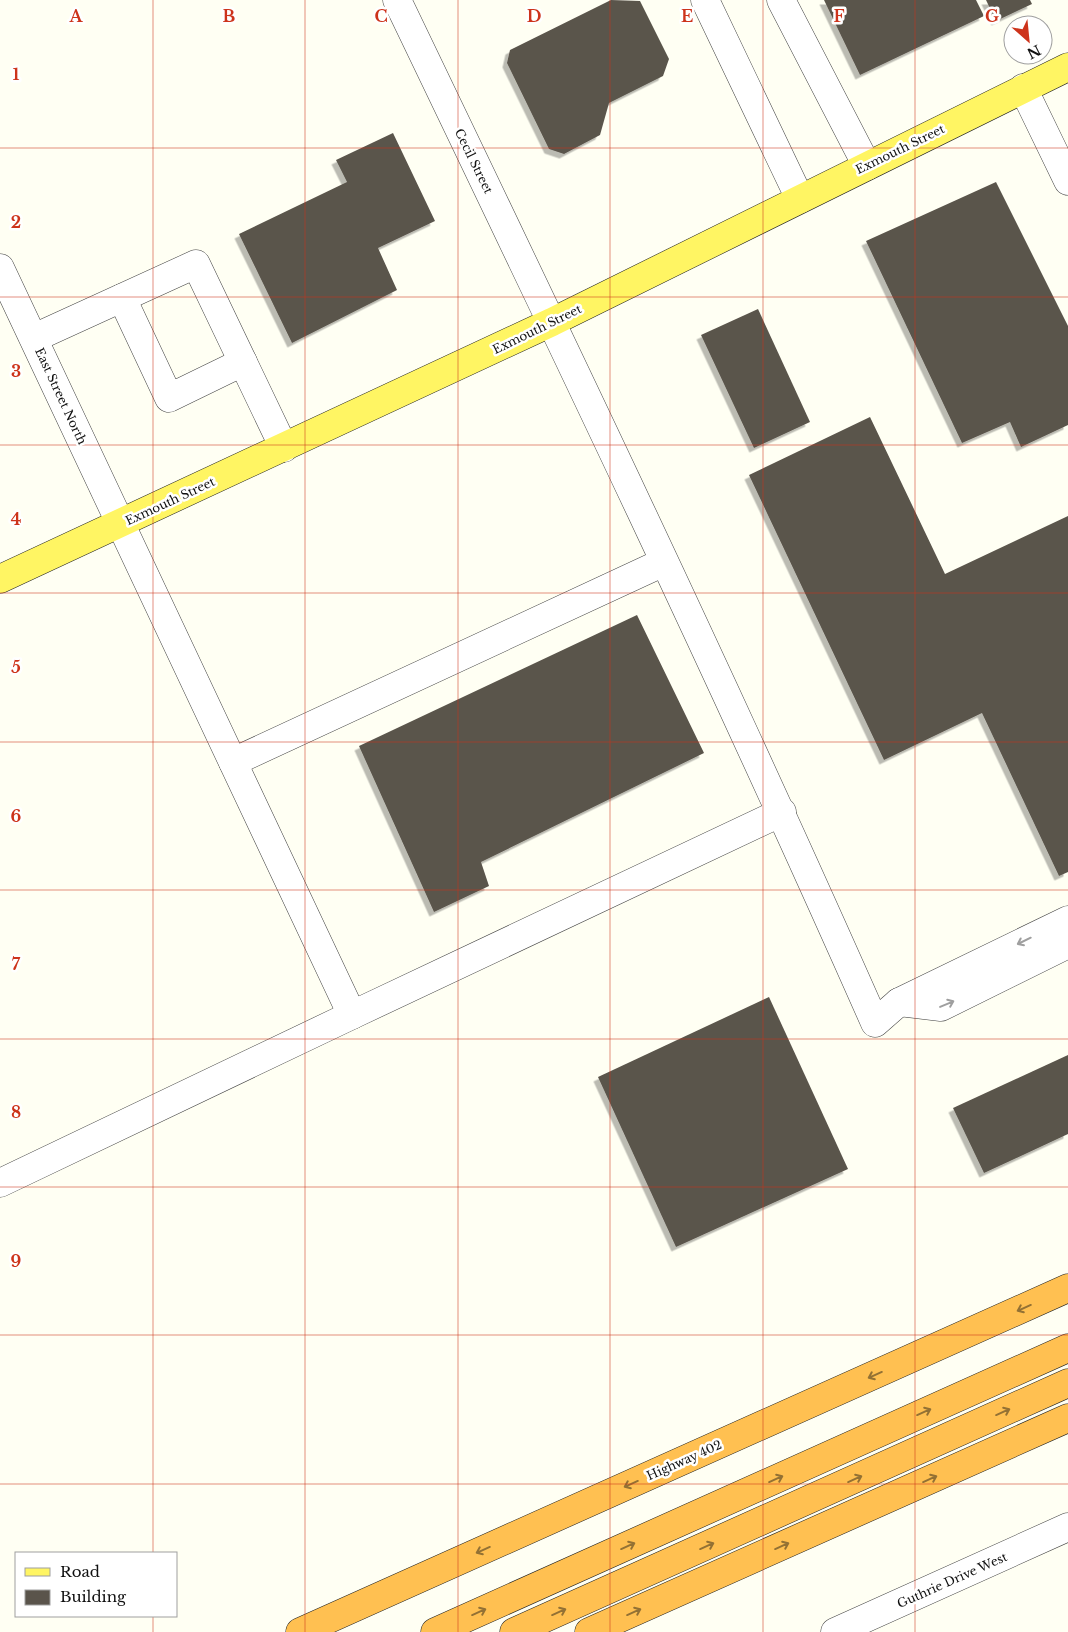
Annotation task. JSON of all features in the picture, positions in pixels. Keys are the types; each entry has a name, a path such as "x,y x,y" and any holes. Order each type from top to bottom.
{"highway":[{"name":"Highway 402","path":"300,1632 1068,1288"},
{"path":"435,1632 1068,1348"},
{"path":"514,1632 1068,1384"},
{"path":"589,1632 1068,1418"}],"main road":[{"name":"Exmouth Street","path":"0,579 122,524 552,322 1068,67"}],"street":[{"name":"Cecil Street","path":"397,0 552,322 782,812 875,1023 899,1002"},
{"path":"705,0 800,199"},
{"path":"781,0 867,166"},
{"path":"1023,88 1068,181"},
{"path":"34,338 196,264 284,448"},
{"name":"East Street North","path":"0,268 352,1015"},
{"path":"122,298 169,398 242,362"},
{"path":"233,762 664,562"},
{"path":"0,1183 782,812"},
{"path":"899,1002 1068,920"},
{"path":"899,1002 941,1007 1068,944"},
{"name":"Guthrie Drive West","path":"835,1632 1068,1528"}],"building":[{"path":"611,0 640,1 669,59 663,76 609,103 600,135 564,154 549,149 507,63 510,50"},
{"path":"824,0 976,0 984,16 860,75"},
{"path":"986,0 1030,0 1032,4 1009,15 1003,15 1003,18 996,21"},
{"path":"393,133 435,221 378,248 397,290 292,343 239,234 347,182 336,160"},
{"path":"996,182 1068,326 1068,425 1021,447 1010,422 962,443 866,241"},
{"path":"758,309 810,422 754,448 701,335"},
{"path":"870,417 945,574 1068,516 1068,872 1059,876 982,713 884,760 749,475"},
{"path":"637,615 704,753 481,862 489,886 434,912 359,746"},
{"path":"769,997 848,1169 676,1247 598,1077"},
{"path":"1068,1055 1068,1134 984,1173 953,1108"}]}
